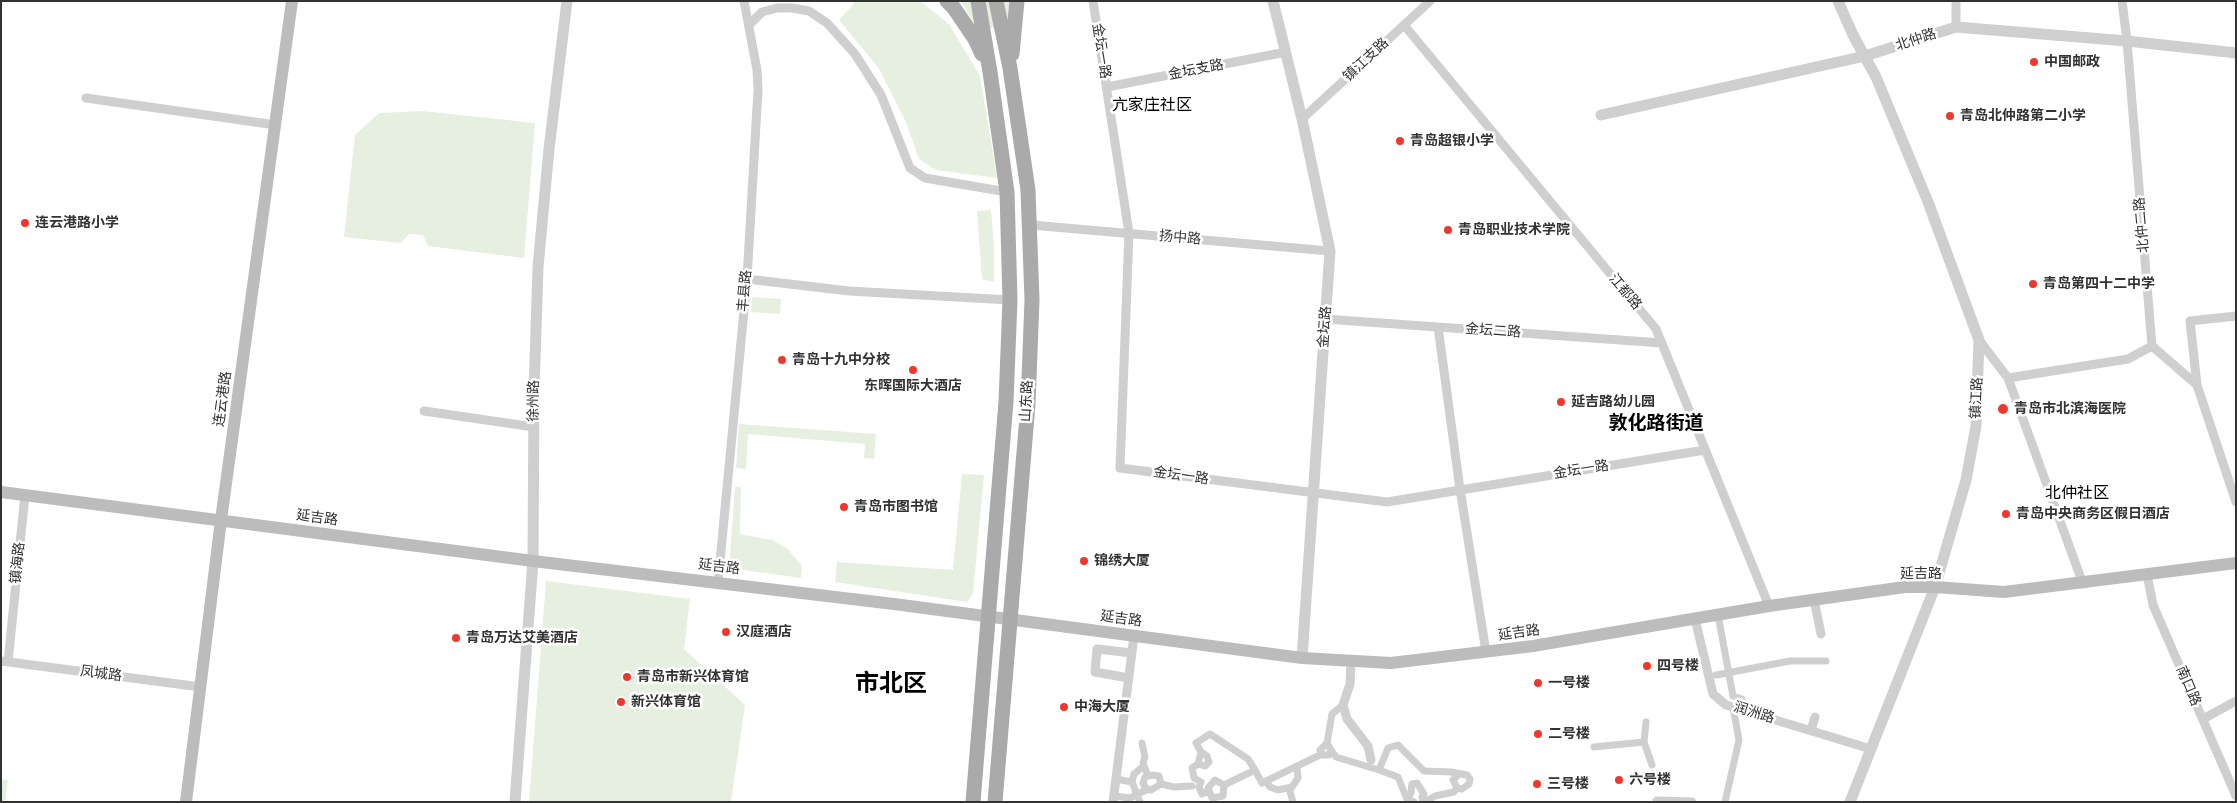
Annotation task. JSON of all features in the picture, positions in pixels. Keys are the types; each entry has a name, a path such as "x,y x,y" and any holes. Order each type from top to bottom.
{"main road":[{"name":"连云港路","path":"186,802 221,520 292,1"},
{"name":"山东路","path":"973,802 1006,402 1010,300 1007,192 978,1"},
{"name":"山东路","path":"995,802 1028,404 1032,300 1031,225 1028,190 1010,68 996,1"},
{"path":"1010,68 1017,1"},
{"path":"951,4 972,34 990,72"},
{"name":"延吉路","path":"1,492 533,562 718,582 1302,658 1351,662 1401,663 1533,646 1769,606 1905,587 1935,587 2004,592 2083,584 2236,563"}],"street":[{"name":"徐州路","path":"515,802 533,562 538,267 549,149 567,1"},
{"name":"丰县路","path":"718,582 746,279 758,90 757,70 744,1"},
{"path":"938,1 972,34"},
{"path":"1010,68 1024,1"},
{"name":"金坛一路","path":"1094,1 1129,233 1120,468 1387,502 1705,450"},
{"name":"金坛路","path":"1273,1 1302,119 1330,251 1302,658"},
{"name":"镇江支路","path":"1302,119 1430,1"},
{"name":"镇江路","path":"1838,1 1876,77 1928,202 1979,340 1976,426 1966,480 1935,587 1850,802"},
{"path":"1956,1 1956,27"},
{"name":"北仲二路","path":"2122,1 2127,41 2152,346"},
{"path":"749,25 762,12 777,8 809,11 827,23 855,54 871,78 881,95 910,168 925,178 1007,192"},
{"name":"江都路","path":"1404,26 1656,329 1769,606"},
{"name":"北仲路","path":"1601,115 1865,56 1956,27 2127,41 2236,53"},
{"name":"金坛支路","path":"1107,87 1286,52"},
{"path":"86,98 276,125"},
{"name":"扬中路","path":"1031,225 1330,251"},
{"path":"746,279 850,291 1010,300"},
{"path":"2236,316 2190,321 2197,385 2236,502"},
{"name":"金坛二路","path":"1325,319 1662,343"},
{"path":"1438,327 1460,489 1486,652"},
{"path":"1979,340 2008,378 2083,584"},
{"path":"2008,378 2128,359 2152,346 2197,385"},
{"path":"424,411 534,427"},
{"name":"镇海路","path":"4,661 25,495"},
{"name":"南口路","path":"2147,574 2153,605 2232,780 2236,796"},
{"path":"1814,600 1821,634"},
{"path":"1718,615 1733,696 1742,699 1743,710"},
{"name":"润洲路","path":"1695,619 1713,694 1726,705 1872,749"},
{"path":"1134,636 1113,799 1139,798 1148,790 1156,789 1161,784"},
{"path":"1129,678 1095,672 1097,649 1132,653"},
{"name":"凤城路","path":"4,661 201,687"},
{"path":"1716,675 1790,661 1826,661"},
{"path":"1351,662 1350,684 1343,706 1347,719 1368,746 1371,760"},
{"path":"2203,719 2236,701"},
{"path":"1343,706 1332,714 1329,746 1336,757 1398,777 1410,800"},
{"path":"1725,802 1739,740 1733,707"},
{"path":"1811,730 1816,717"},
{"path":"1646,722 1644,742 1652,765"},
{"path":"1161,784 1174,787 1196,786 1201,782 1194,778 1192,768 1198,764 1205,766 1209,762 1207,756 1201,752 1196,743 1210,734 1248,759 1262,783 1322,754 1320,750 1329,746"},
{"path":"1594,747 1644,742"},
{"path":"1142,743 1145,757 1143,763 1148,776"},
{"path":"1379,770 1388,748 1398,745 1424,771 1451,772 1458,775 1467,775 1470,779 1469,784 1462,789 1457,788"},
{"path":"1139,798 1132,782 1134,774 1144,766"},
{"path":"1266,781 1270,787 1278,790 1289,788 1298,778 1297,766"},
{"path":"1224,785 1255,770"},
{"path":"1457,788 1452,780 1458,775"},
{"path":"1148,790 1143,783 1145,777 1159,776 1161,784"},
{"path":"1116,779 1132,782"},
{"path":"1215,780 1224,785 1223,796 1220,799 1212,798 1208,788 1215,780"},
{"path":"1410,800 1412,784 1418,783 1424,794 1422,797 1424,802 1435,796 1454,792 1457,788"},
{"path":"1196,786 1202,794 1209,791"},
{"path":"1289,788 1293,802"},
{"path":"1656,801 1692,802"}],"green space":[{"path":"856,1 920,1 949,24 980,76 997,178 936,170 919,159 906,122 878,67 839,20"},
{"path":"961,1 1013,1 1011,23 979,32"},
{"path":"423,111 535,123 524,258 428,246 423,235 409,234 401,243 344,237 355,135 379,113"},
{"path":"991,210 994,282 982,279 977,211"},
{"path":"752,297 781,299 780,314 751,312"},
{"path":"739,424 876,434 874,459 864,458 865,444 748,434 746,469 736,468"},
{"path":"962,474 984,475 973,594 967,602 835,582 837,562 953,570"},
{"path":"735,487 741,487 740,534 772,540 787,548 802,566 801,578 729,568"},
{"name":"青岛市新兴体育馆","path":"546,581 690,599 684,649 745,705 731,802 529,802"},
{"path":"1,779 8,780 5,802 1,802"}],"place":[{"name":"中国邮政","path":"2034,62"},
{"name":"青岛北仲路第二小学","path":"1950,116"},
{"name":"青岛超银小学","path":"1400,141"},
{"name":"连云港路小学","path":"25,223"},
{"name":"青岛职业技术学院","path":"1448,230"},
{"name":"青岛第四十二中学","path":"2033,284"},
{"name":"青岛十九中分校","path":"782,360"},
{"name":"东晖国际大酒店","path":"913,370"},
{"name":"延吉路幼儿园","path":"1561,402"},
{"name":"青岛市北滨海医院","path":"2003,409"},
{"name":"青岛市图书馆","path":"844,507"},
{"name":"青岛中央商务区假日酒店","path":"2006,514"},
{"name":"锦绣大厦","path":"1084,561"},
{"name":"汉庭酒店","path":"726,632"},
{"name":"青岛万达艾美酒店","path":"456,638"},
{"name":"四号楼","path":"1647,666"},
{"name":"青岛市新兴体育馆","path":"627,677"},
{"name":"一号楼","path":"1538,683"},
{"name":"新兴体育馆","path":"621,702"},
{"name":"中海大厦","path":"1064,707"},
{"name":"二号楼","path":"1538,734"},
{"name":"六号楼","path":"1619,780"},
{"name":"三号楼","path":"1537,784"}],"district":[{"name":"亢家庄社区","path":"1152,106"},
{"name":"敦化路街道","path":"1656,424"},
{"name":"北仲社区","path":"2077,494"},
{"name":"市北区","path":"891,684"}]}
